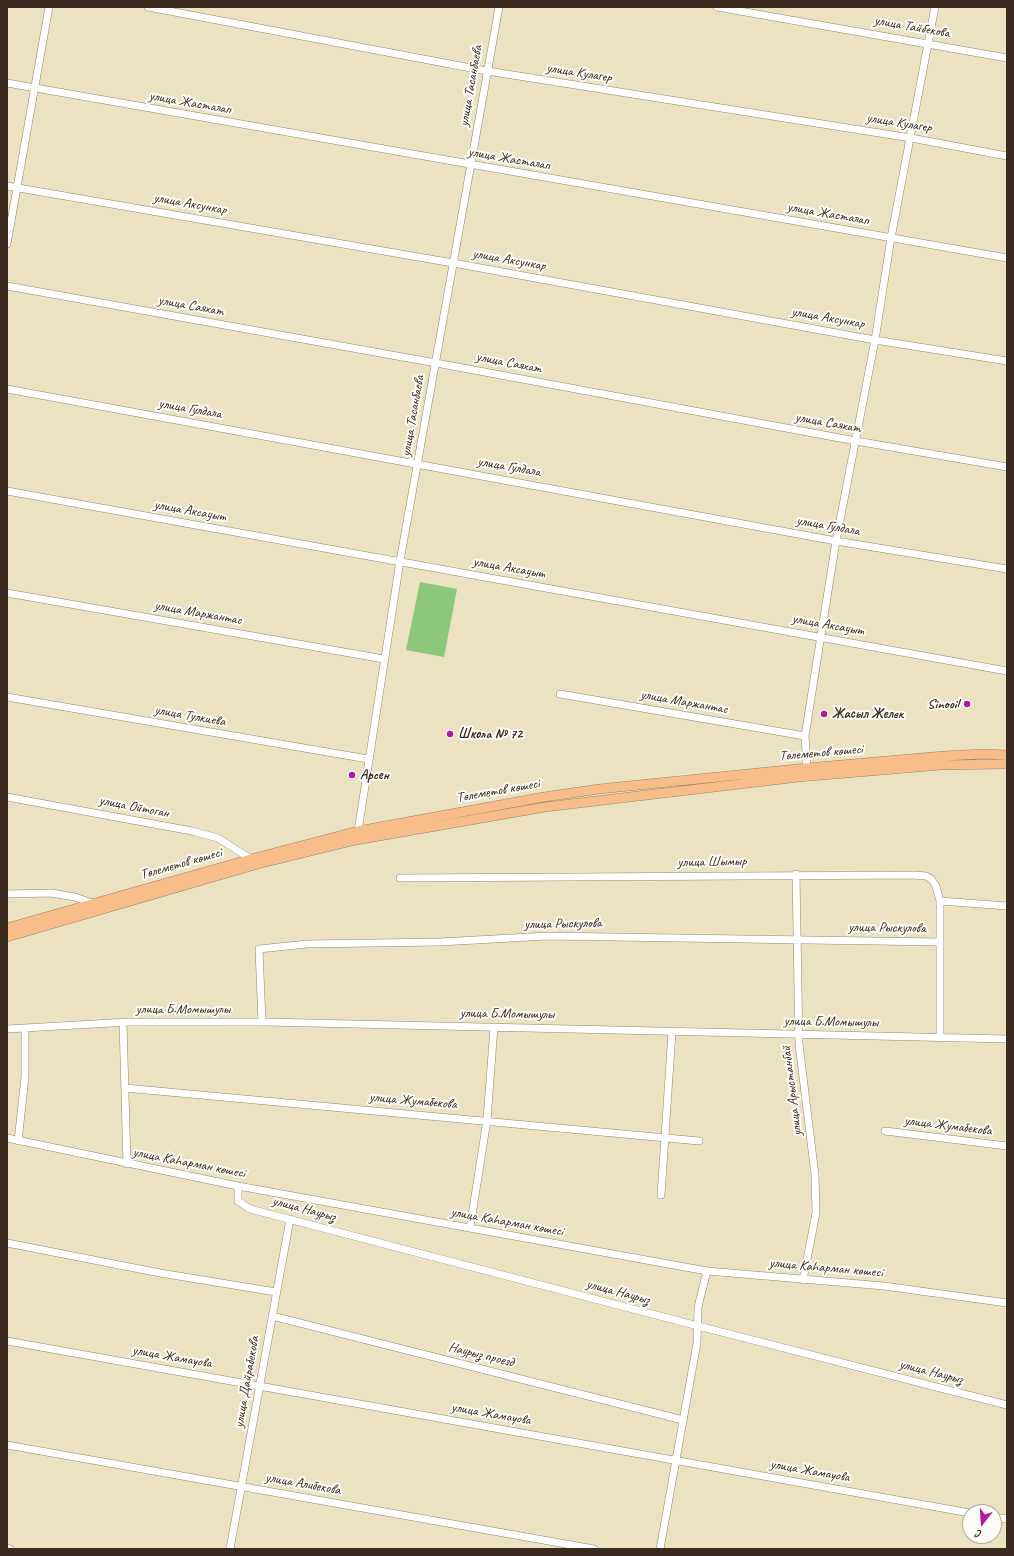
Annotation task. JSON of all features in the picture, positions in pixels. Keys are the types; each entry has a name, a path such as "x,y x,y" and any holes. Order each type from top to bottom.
{"main road":[{"name":"Төлеметов көшесі","path":"7,928 251,859 358,831 544,797 807,768 944,756 983,754 1007,755"},
{"name":"Төлеметов көшесі","path":"7,937 98,912 258,864 356,840 545,807 799,777 941,765 1007,764"}],"street":[{"path":"7,244 49,7"},
{"name":"улица Кулагер","path":"148,7 487,71 911,138 1007,156"},
{"name":"улица Тасанбаева","path":"358,831 400,561 499,7"},
{"name":"улица Тайбекова","path":"717,7 929,43 1007,58"},
{"path":"807,768 804,736 836,540 875,340 891,238 935,7"},
{"name":"улица Жасталап","path":"7,83 470,166 1007,258"},
{"name":"улица Аксункар","path":"7,186 453,263 875,340 1007,361"},
{"name":"улица Саяхат","path":"7,286 436,363 856,442 1007,467"},
{"name":"улица Гулдала","path":"7,390 836,540 1007,569"},
{"name":"улица Аксауыт","path":"7,491 1007,671"},
{"name":"улица Маржантас","path":"7,593 384,659"},
{"name":"улица Маржантас","path":"560,694 804,736"},
{"name":"улица Тулкиева","path":"7,698 368,759"},
{"name":"улица Ойтоган","path":"7,797 192,831 218,838 251,859"},
{"name":"улица Шымыр","path":"400,878 796,874 926,876 931,879 936,886 940,901 940,1036"},
{"name":"улица Арыстанбай","path":"796,874 799,1035 802,1082 812,1143 816,1213 804,1280"},
{"path":"7,894 51,893 75,897 94,903 98,912"},
{"path":"940,901 1007,906"},
{"name":"улица Рыскулова","path":"262,1022 259,949 308,944 440,942 547,936 940,942"},
{"path":"123,1022 127,1164"},
{"name":"улица Б.Момышулы","path":"7,1029 123,1022 262,1022 799,1035 940,1036 1007,1039"},
{"path":"470,1228 487,1120 494,1027"},
{"path":"18,1141 25,1077 25,1028"},
{"path":"661,1195 672,1032"},
{"name":"улица Жумабекова","path":"125,1088 487,1120 699,1141"},
{"name":"улица Жумабекова","path":"885,1131 1007,1146"},
{"name":"улица Каһарман көшесі","path":"7,1138 238,1186 707,1271 884,1286 1007,1303"},
{"name":"улица Наурыз","path":"238,1186 238,1201 250,1209 1007,1405"},
{"name":"улица Дайрабекова","path":"230,1549 290,1219"},
{"path":"7,1243 160,1273 276,1292"},
{"path":"660,1549 697,1343 698,1307 707,1271"},
{"name":"Наурыз проезд","path":"272,1316 683,1420"},
{"name":"улица Жамауова","path":"7,1341 962,1512"},
{"name":"улица Алибекова","path":"7,1445 594,1549"}],"green space":[{"path":"420,582 457,589 444,657 406,650"}],"place":[{"name":"Sinooil","path":"967,704"},
{"name":"Жасыл Желек","path":"824,714"},
{"name":"Школа № 72","path":"450,734"},
{"name":"Арсен","path":"352,775"}]}
